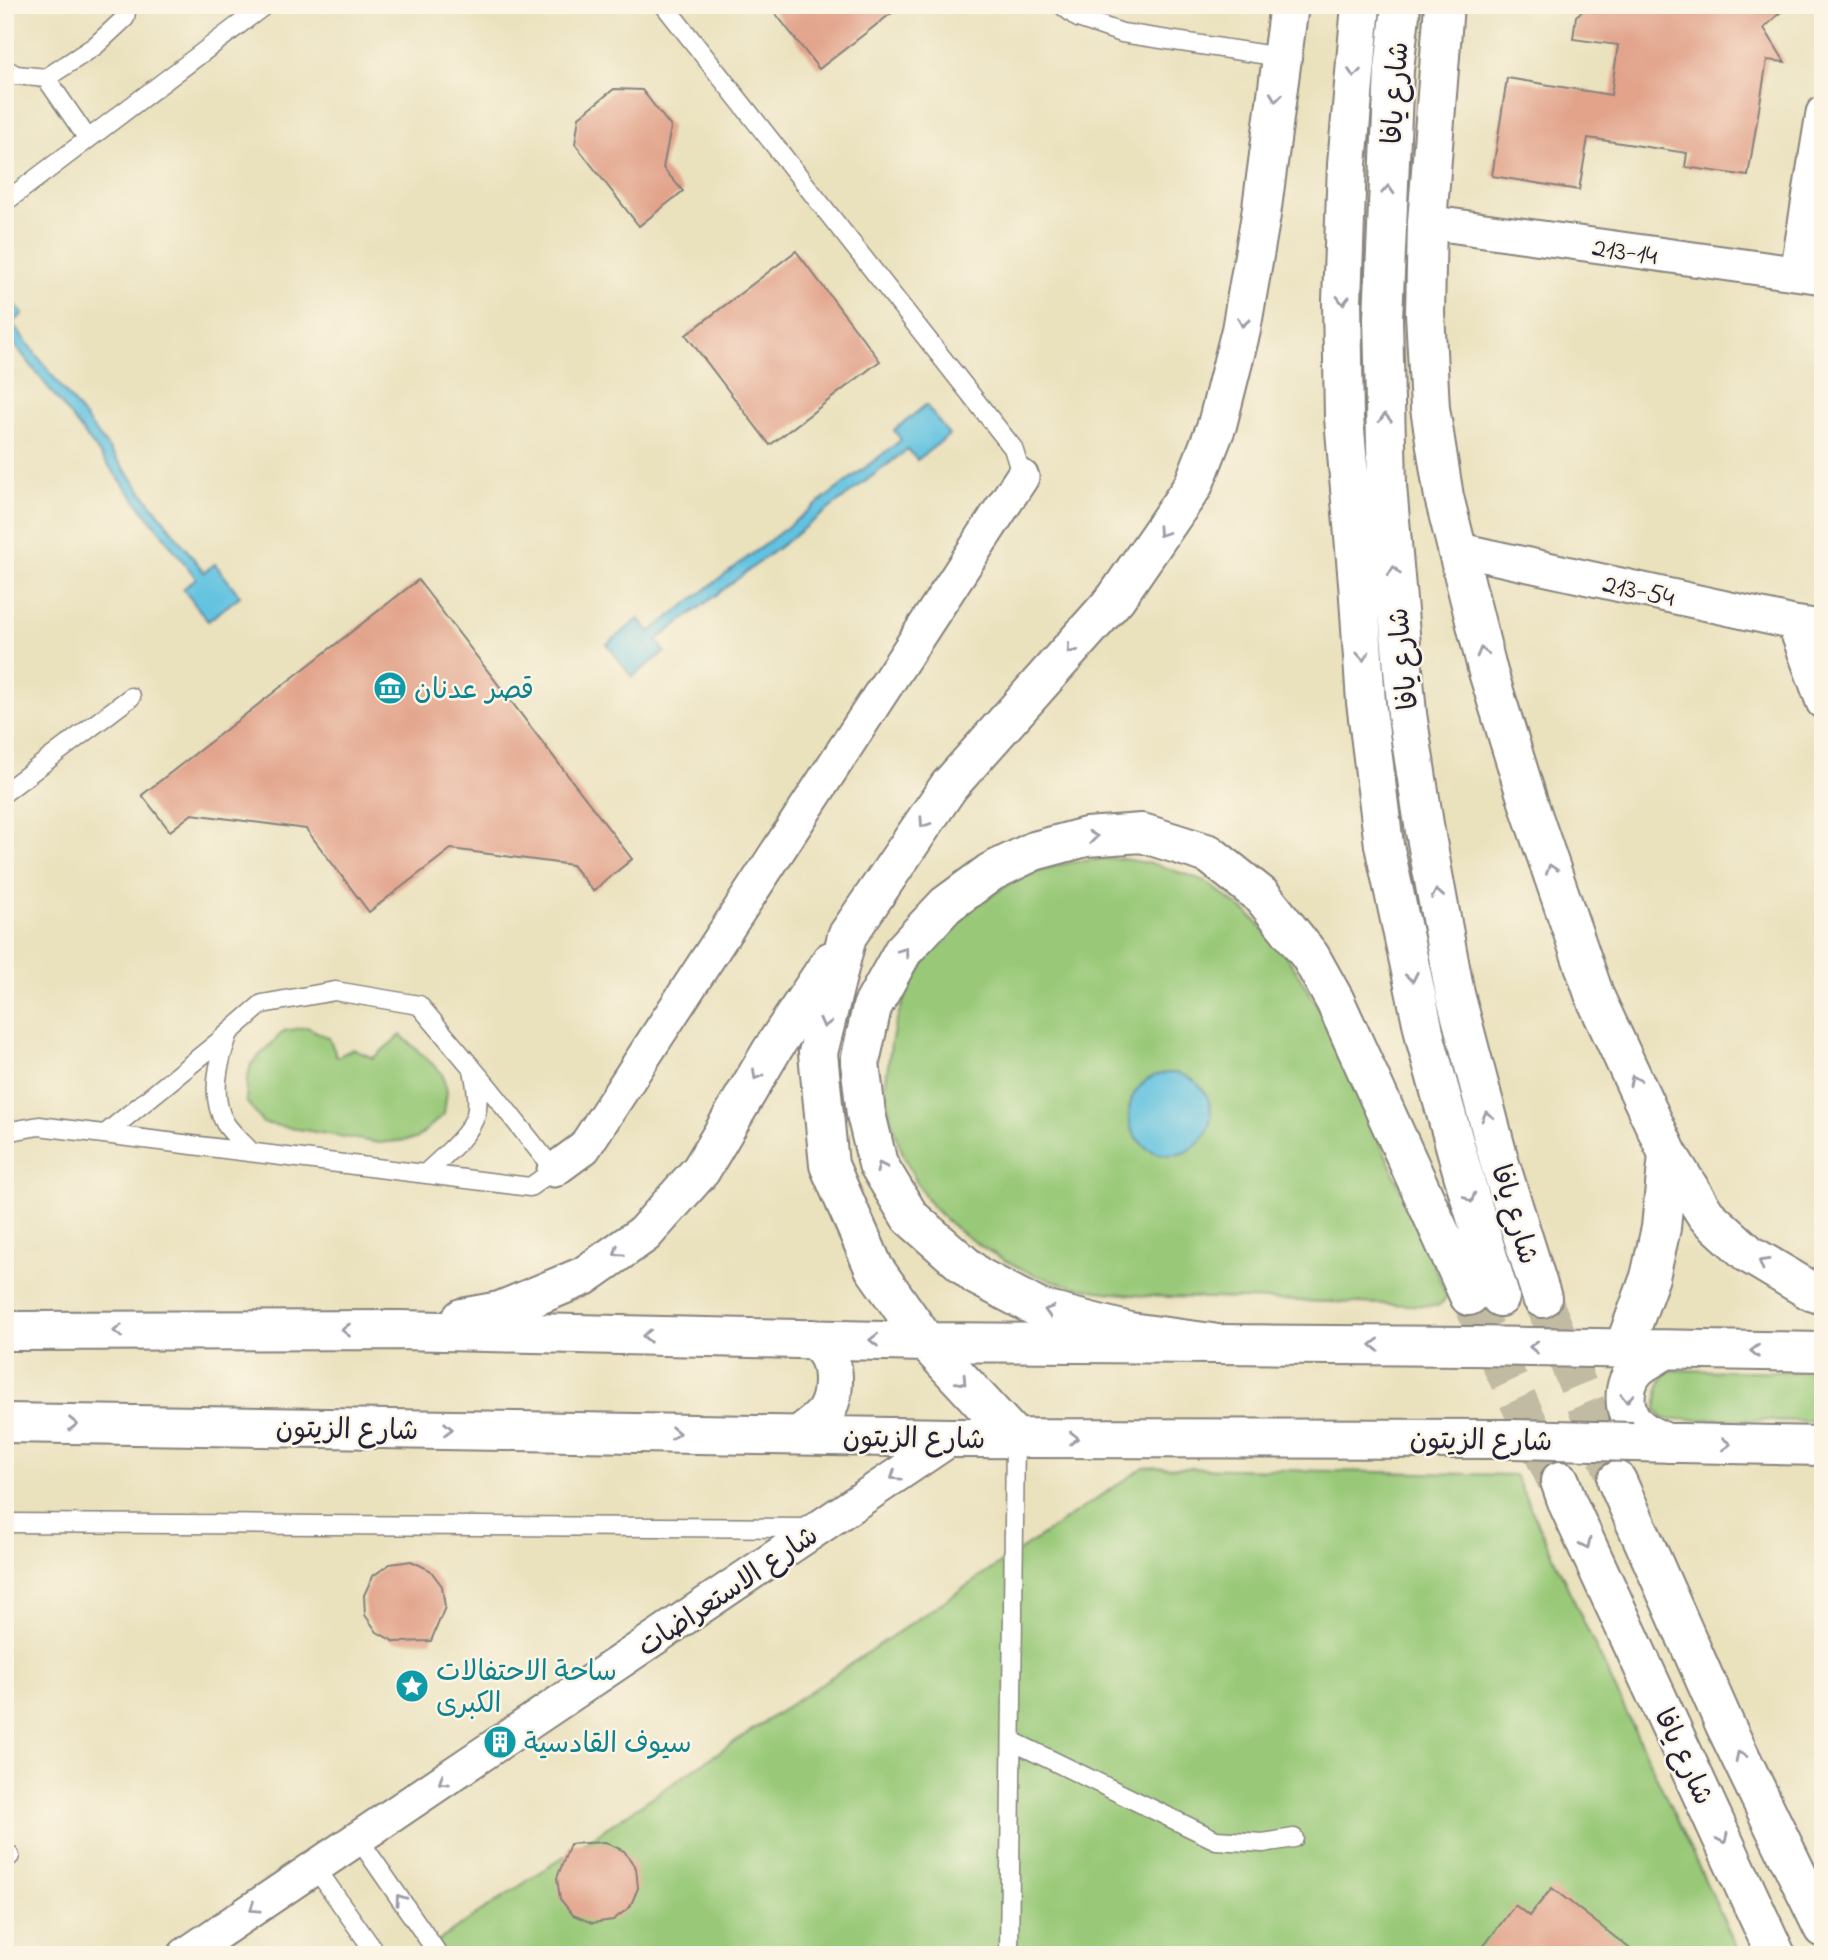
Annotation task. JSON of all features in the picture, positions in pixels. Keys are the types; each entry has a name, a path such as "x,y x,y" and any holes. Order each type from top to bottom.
{"main road":[{"path":"400,1330 500,1311 584,1276 644,1234 701,1170 772,1050 949,786 1116,597 1193,486 1217,425 1241,330 1261,215 1289,5"},
{"name":"شارع يافا","path":"1212,1343 1129,1332 1040,1310 977,1276 910,1217 878,1164 866,1114 860,1062 872,1007 903,951 946,905 991,872 1034,851 1086,837 1142,833 1209,854 1263,897 1310,956 1484,1296 1462,1174 1423,1028 1384,845 1366,702 1344,418 1342,301 1347,164 1361,5"},
{"name":"شارع يافا","path":"1401,5 1394,70 1382,318 1388,486 1407,714 1455,994 1500,1164 1542,1298"},
{"path":"1444,5 1427,222 1425,313 1430,408 1444,497 1488,672 1530,808 1595,997 1668,1154 1706,1215 1749,1254 1811,1291 1823,1295"},
{"path":"847,936 818,1053 829,1165 874,1268 926,1342 1015,1438"},
{"path":"1610,1348 1650,1278 1661,1228 1668,1154"},
{"path":"5,1331 400,1330 926,1342 1212,1343 1823,1352"},
{"path":"800,1434 820,1419 832,1395 832,1364 825,1351 812,1339"},
{"path":"1650,1443 1628,1412 1626,1389 1640,1365 1665,1350"},
{"name":"شارع الزيتون","path":"5,1423 952,1438 1513,1439 1823,1446"},
{"name":"شارع يافا","path":"1617,1481 1725,1725 1823,1928"},
{"name":"شارع يافا","path":"1561,1489 1776,1955"}],"street":[{"path":"1810,275 1823,113"},
{"name":"213-14","path":"1427,222 1810,275"},
{"path":"554,1170 583,1148 1022,477"},
{"name":"213-54","path":"1456,549 1809,625"},
{"path":"1809,625 1823,702"},
{"name":"شارع الاستعراضات","path":"185,1955 952,1438"}],"lane":[{"path":"5,69 16,75 46,78 95,46 125,18 127,5"},
{"path":"5,202 265,5"},
{"path":"664,5 1013,448 1022,477"},
{"path":"1062,5 1078,18 1122,33 1282,57"},
{"path":"46,78 88,139"},
{"path":"5,792 131,697"},
{"path":"5,1132 39,1126 530,1187 554,1170 419,1005 335,990 262,1004 105,1134"},
{"path":"229,1032 217,1077 216,1101 226,1124 251,1152"},
{"path":"425,1174 462,1138 476,1115 477,1098 473,1069"},
{"path":"1009,1955 1015,1438"},
{"path":"5,1523 818,1528"},
{"path":"1012,1741 1216,1840 1263,1843 1293,1838"},
{"path":"358,1838 439,1955"},
{"path":"315,1867 377,1955"}],"green space":[{"path":"1118,858 1158,865 1205,881 1250,915 1283,951 1337,1042 1447,1296 1443,1303 1437,1306 1150,1296 1090,1290 1060,1283 1004,1260 977,1244 943,1218 927,1198 898,1140 890,1115 886,1086 895,1028 904,999 918,972 955,925 1003,888 1030,874 1063,864"},
{"path":"307,1027 329,1038 337,1057 353,1049 373,1058 401,1035 442,1073 447,1091 444,1114 416,1139 379,1143 263,1123 246,1101 251,1064 284,1031"},
{"path":"1670,1370 1823,1372 1823,1421 1663,1419 1656,1410 1658,1394 1660,1383"},
{"path":"1144,1467 1515,1475 1740,1955 417,1955"}],"water":[{"path":"5,291 23,314 12,323 204,572 215,564 240,596 208,621 183,589 196,578 5,332"},
{"path":"926,405 949,435 917,460 908,449 657,640 665,652 632,677 607,644 639,619 650,632 901,440 894,430"},
{"path":"1162,1073 1178,1073 1193,1080 1204,1091 1211,1106 1208,1130 1199,1143 1178,1155 1162,1155 1147,1148 1136,1137 1129,1122 1129,1106 1136,1091 1147,1080"}],"building":[{"path":"769,5 902,5 819,69"},
{"path":"1590,5 1788,5 1764,28 1785,62 1767,60 1748,176 1685,167 1687,153 1588,138 1579,190 1492,176 1507,78 1611,95 1618,45 1573,39 1576,16"},
{"path":"614,89 642,90 671,127 663,168 683,191 639,226 575,144 579,117"},
{"path":"796,251 880,361 770,445 686,335"},
{"name":"قصر عدنان","path":"418,580 632,859 593,891 572,865 451,849 369,912 306,829 192,814 170,831 142,795"},
{"path":"411,1561 430,1570 442,1586 445,1607 431,1641 395,1642 377,1632 365,1615 364,1595 373,1576 390,1564"},
{"path":"605,1842 624,1851 636,1868 638,1888 630,1907 613,1920 592,1923 573,1915 560,1899 557,1878 570,1844"},
{"path":"1552,1888 1638,1955 1477,1955 1515,1905 1529,1916"}],"tunnel":[{"path":"1469,1296 1556,1481"},
{"path":"1542,1298 1617,1481"}],"place":[{"name":"قصر عدنان","path":"390,688"},
{"name":"ساحة الاحتفالات الكبرى","path":"412,1686"},
{"name":"سيوف القادسية","path":"500,1742"}]}
